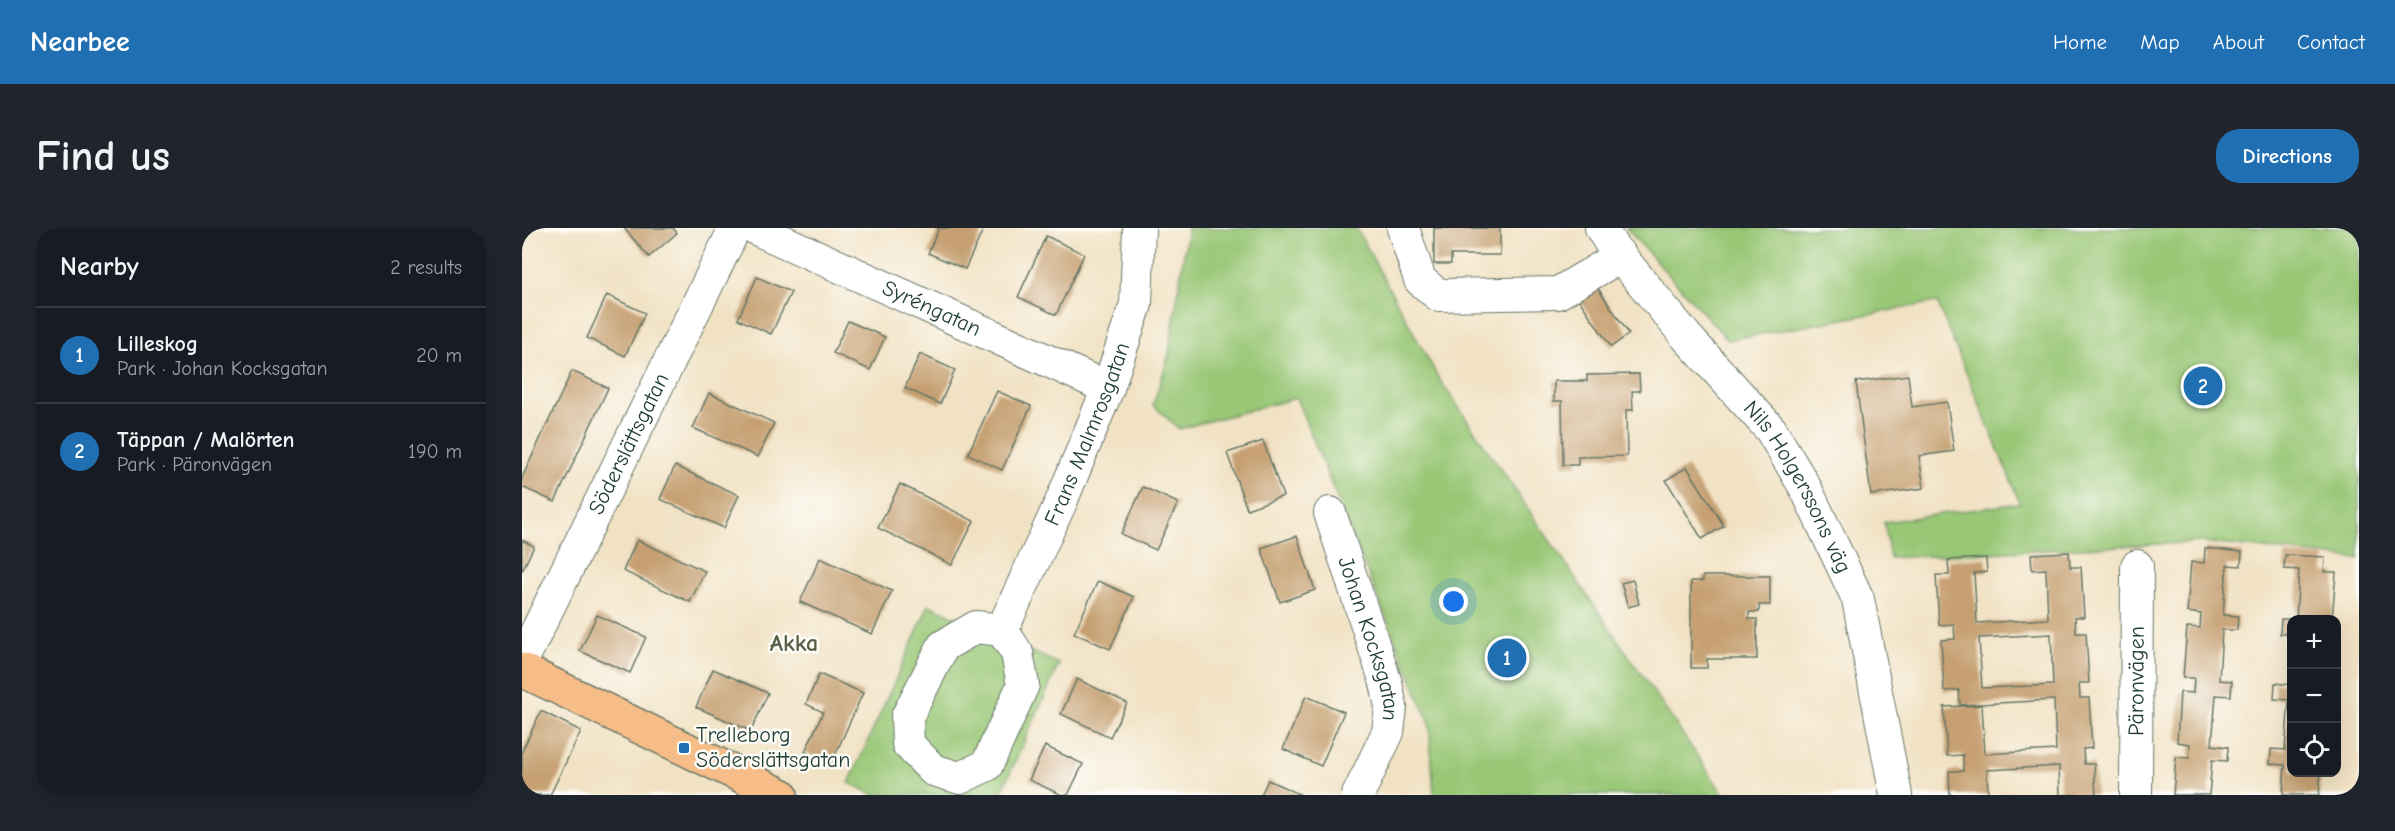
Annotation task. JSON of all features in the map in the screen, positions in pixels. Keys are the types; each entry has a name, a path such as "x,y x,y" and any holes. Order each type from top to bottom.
{"main road":[{"path":"522,670 781,795"}],"street":[{"name":"Söderslättsgatan","path":"522,661 735,228"},
{"name":"Syréngatan","path":"754,228 1108,388"},
{"name":"Frans Malmrosgatan","path":"1002,630 1061,502 1108,388 1136,304 1139,228"},
{"path":"1403,228 1420,280 1438,295 1558,294 1621,256"},
{"name":"Nils Holgerssons väg","path":"1600,228 1686,336 1772,430 1811,499 1858,599 1896,795"},
{"name":"Johan Kocksgatan","path":"1330,513 1386,683 1391,707 1388,732 1358,795"},
{"name":"Päronvägen","path":"2136,795 2137,567"},
{"path":"976,627 1002,630 1017,653 1023,685 987,765 960,778 933,770 908,744 906,717 943,646 976,627"}],"green space":[{"path":"1188,228 1356,228 1439,379 1724,795 1434,795 1429,722 1296,398 1179,429 1153,405 1168,358"},
{"path":"1626,228 2359,228 2359,559 2200,542 1890,558 1884,522 2020,503 1937,302 1728,340"},
{"path":"929,605 1059,664 1000,795 875,795 849,783"}],"building":[{"path":"624,228 673,228 677,233 649,257"},
{"path":"939,228 984,228 965,269 928,253"},
{"path":"1434,228 1500,228 1500,255 1451,255 1451,264 1434,264"},
{"path":"1046,236 1084,254 1056,315 1018,297"},
{"path":"757,277 791,292 771,334 738,319"},
{"path":"1595,284 1629,334 1611,347 1577,297"},
{"path":"607,295 645,313 625,356 587,338"},
{"path":"848,321 885,337 870,370 833,353"},
{"path":"920,354 955,370 940,404 905,388"},
{"path":"572,371 608,388 555,502 522,487 522,478"},
{"path":"1639,374 1640,391 1632,391 1633,410 1626,410 1627,456 1578,457 1578,465 1563,465 1562,401 1554,401 1554,381 1587,381 1587,375"},
{"path":"1908,375 1912,407 1947,402 1954,451 1919,456 1924,488 1871,495 1856,382"},
{"path":"997,391 1031,406 1002,470 968,454"},
{"path":"709,393 774,423 758,457 693,428"},
{"path":"1263,441 1283,496 1247,509 1227,453"},
{"path":"675,466 739,495 724,528 660,499"},
{"path":"1687,467 1724,526 1702,539 1666,480"},
{"path":"900,484 974,521 952,565 878,528"},
{"path":"1143,487 1178,503 1156,550 1121,534"},
{"path":"1297,536 1315,590 1280,602 1261,548"},
{"path":"522,540 534,546 522,571"},
{"path":"637,540 705,571 690,602 623,571"},
{"path":"2205,548 2242,552 2241,566 2227,565 2223,615 2238,616 2237,630 2222,630 2219,680 2232,681 2231,696 2216,695 2212,745 2228,747 2227,761 2212,760 2209,795 2173,795 2176,757 2189,758 2190,744 2177,742 2180,692 2193,693 2194,678 2183,678 2187,627 2200,628 2201,614 2187,612 2191,562 2204,563"},
{"path":"2069,552 2070,567 2081,567 2084,617 2075,617 2076,633 2086,633 2089,683 2079,683 2080,698 2089,698 2092,748 2083,749 2084,764 2094,764 2096,795 2060,795 2059,766 1987,770 1988,795 1950,795 1949,771 1963,771 1963,755 1947,756 1944,707 1982,705 1985,754 2056,750 2054,700 1960,705 1959,690 1944,691 1941,640 1955,639 1954,624 1939,625 1936,575 1949,575 1948,560 1986,558 1987,572 1974,573 1977,623 2048,619 2046,569 2032,570 2031,554","holes":["2051,634 2053,685 1982,688 1979,638"]},
{"path":"2285,555 2325,557 2324,572 2336,572 2332,615 2296,615 2299,570 2284,569"},
{"path":"820,558 892,591 872,634 800,602"},
{"path":"1703,576 1770,576 1770,605 1759,605 1759,612 1749,612 1749,619 1757,619 1757,659 1707,659 1707,668 1691,668 1691,581 1703,581"},
{"path":"1633,580 1639,604 1628,607 1621,583"},
{"path":"1098,581 1134,597 1110,649 1074,633"},
{"path":"597,615 646,637 630,673 580,651"},
{"path":"2281,619 2287,619 2287,634 2280,634"},
{"path":"713,669 768,693 751,731 696,707"},
{"path":"819,674 863,693 831,764 805,752 823,712 806,704"},
{"path":"1077,679 1127,703 1110,737 1061,714"},
{"path":"2275,683 2287,684 2287,700 2274,699"},
{"path":"1306,696 1344,712 1321,766 1283,749"},
{"path":"541,711 581,731 550,795 522,795 522,751"},
{"path":"2287,725 2287,777 2321,777 2319,795 2283,795 2285,765 2270,764 2271,749 2285,750"},
{"path":"1045,746 1083,764 1068,795 1062,795 1029,780"},
{"path":"1268,780 1301,795 1261,795"}],"place":[{"name":"Täppan / Malörten","path":"2203,386"},
{"name":"Lilleskog","path":"1507,658"},
{"name":"Trelleborg Söderslättsgatan","path":"684,748"}],"district":[{"name":"Akka","path":"794,643"}]}
